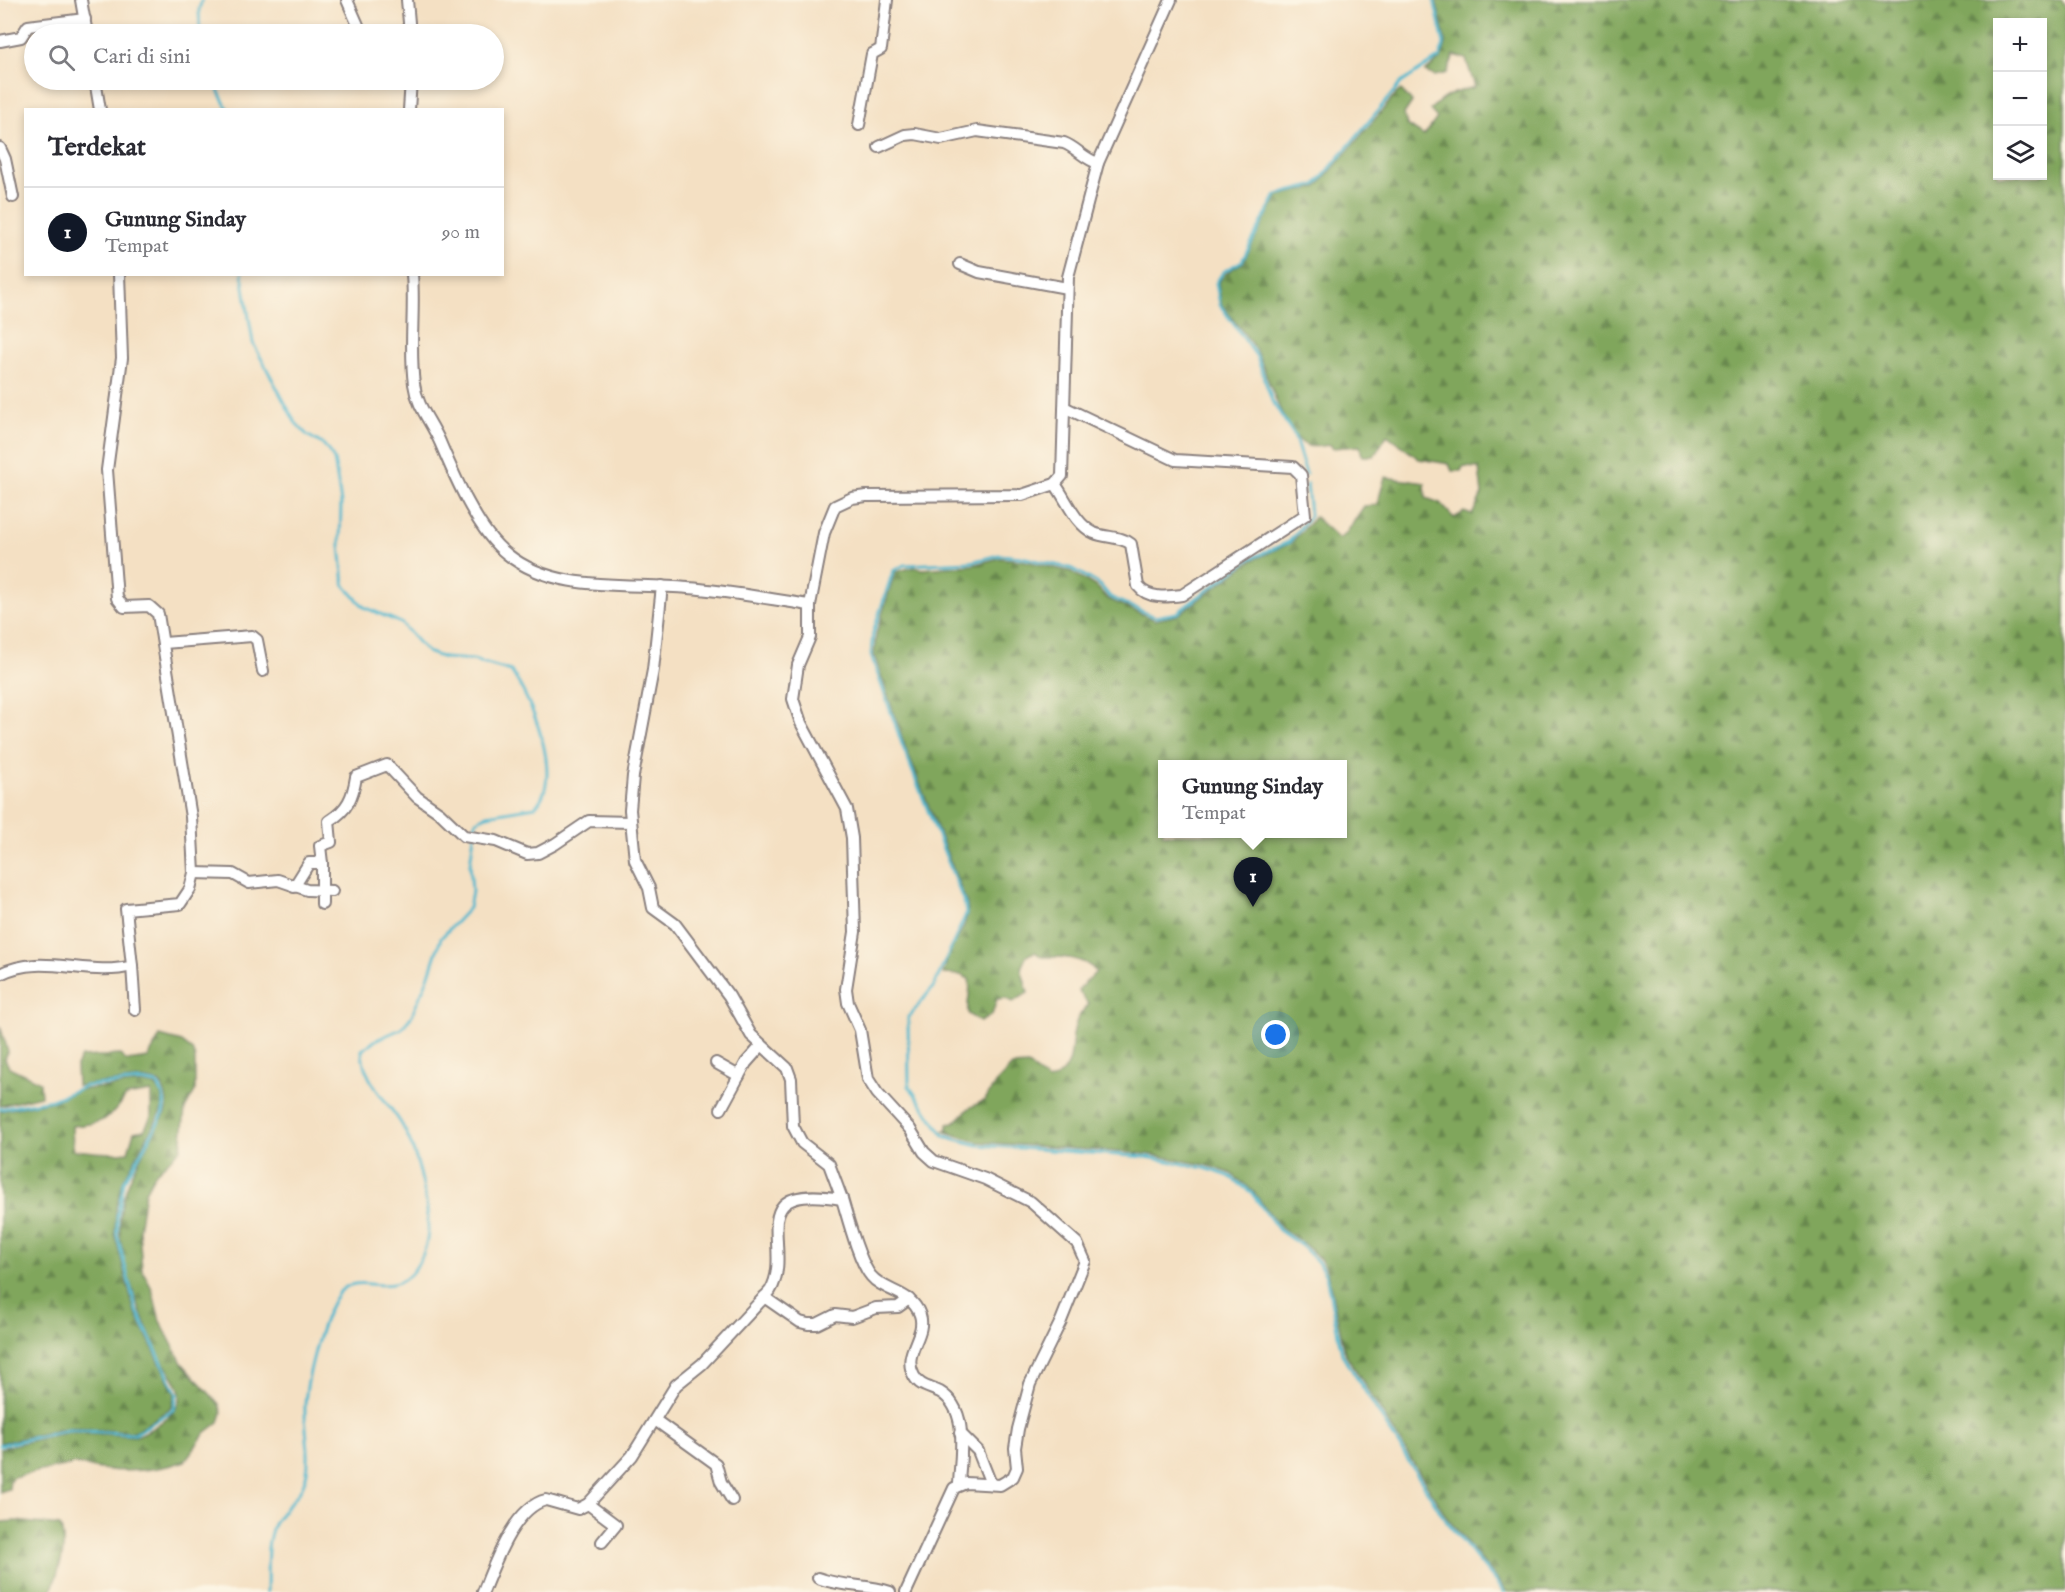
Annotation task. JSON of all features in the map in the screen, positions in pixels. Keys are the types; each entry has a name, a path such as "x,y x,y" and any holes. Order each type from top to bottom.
{"street":[{"path":"81,0 85,24"},
{"path":"347,0 358,24"},
{"path":"407,0 409,24"},
{"path":"859,125 872,54 881,49 887,0"},
{"path":"958,1485 1008,1482 1017,1468 1015,1448 1030,1384 1061,1321 1085,1261 1077,1243 1031,1202 985,1179 934,1161 924,1152 906,1123 877,1093 868,1079 860,1030 848,1003 846,989 855,932 852,838 847,809 801,723 793,699 798,665 810,637 810,605 827,521 831,511 842,501 866,496 1022,495 1055,484 1062,476 1065,466 1067,288 1098,163 1171,0"},
{"path":"44,24 84,19"},
{"path":"0,41 21,37 24,32"},
{"path":"97,90 100,108"},
{"path":"409,108 410,90"},
{"path":"879,147 905,135 915,134 941,139 983,131 1064,143 1074,147 1084,158 1098,163"},
{"path":"0,148 5,159 13,196"},
{"path":"960,264 979,272 1067,288"},
{"path":"119,276 122,358 107,470 117,598 124,607 149,606 156,610 164,643 188,795 194,873 190,889 180,904 126,909 135,1010"},
{"path":"412,276 412,360 416,396 424,415 440,440 449,466 489,535 508,556 535,570 560,579 688,588 810,605"},
{"path":"1055,484 1077,518 1086,527 1095,533 1131,544 1138,586 1142,592 1158,597 1182,595 1305,515 1301,475 1293,467 1175,460 1066,408"},
{"path":"662,586 653,670 633,776 631,822 635,860 649,888 653,908 675,924 695,948 761,1046 787,1068 791,1079 793,1125 802,1143 829,1164 855,1238 872,1276 909,1299 921,1319 910,1353 911,1368 919,1384 950,1399 957,1410 960,1433 958,1485 949,1496 906,1592"},
{"path":"164,643 252,636 257,640 263,671"},
{"path":"322,904 327,890 320,846 331,842 329,821 338,816 352,796 356,777 387,765 417,797 440,813 464,836 496,841 527,854 537,853 555,844 589,821 631,822"},
{"path":"294,887 309,863 322,863"},
{"path":"194,873 233,874 249,883 278,880 294,887 327,890"},
{"path":"0,974 39,963 114,969 132,966"},
{"path":"721,1108 739,1076 761,1046"},
{"path":"716,1063 739,1076"},
{"path":"483,1592 518,1520 533,1505 546,1500 578,1509 588,1504 632,1456 676,1385 702,1364 764,1297 775,1280 776,1223 781,1209 788,1203 813,1196 842,1199"},
{"path":"764,1297 800,1322 808,1324 817,1324 835,1315 852,1317 876,1308 898,1307 909,1299"},
{"path":"655,1420 716,1464 721,1482 732,1500"},
{"path":"960,1433 978,1451 991,1484"},
{"path":"588,1504 616,1525 602,1542"},
{"path":"818,1578 842,1585 878,1588 890,1592"}],"green space":[{"path":"1436,0 2062,0 2065,6 2065,1592 1507,1592 1448,1519 1345,1353 1328,1275 1321,1260 1304,1244 1281,1228 1252,1190 1230,1173 1206,1165 1147,1154 978,1142 943,1131 948,1128 948,1124 954,1123 969,1108 985,1100 995,1084 1012,1066 1028,1065 1048,1081 1065,1070 1071,1055 1077,1020 1088,1004 1078,990 1096,972 1086,963 1071,958 1042,957 1035,952 1027,955 1021,968 1028,993 1013,1002 1006,998 997,999 992,1015 980,1022 968,1014 969,979 961,975 943,974 950,953 965,923 967,904 905,746 874,655 876,634 895,572 914,567 922,569 972,565 999,558 1021,560 1072,572 1098,588 1108,599 1155,620 1178,615 1251,561 1291,543 1315,517 1339,539 1347,532 1364,506 1377,505 1385,477 1425,483 1426,498 1440,503 1454,518 1464,512 1472,515 1482,494 1479,468 1463,467 1461,471 1452,471 1449,464 1419,459 1387,435 1374,456 1362,456 1360,446 1310,447 1300,441 1285,420 1256,350 1221,304 1218,283 1225,274 1243,262 1277,196 1317,187 1397,93 1401,90 1412,102 1404,114 1407,125 1424,136 1437,118 1430,110 1435,105 1450,95 1475,87 1466,59 1454,55 1447,73 1435,76 1425,72 1441,58 1446,44"},
{"path":"0,1026 8,1051 5,1059 9,1067 40,1082 41,1096 0,1106"},
{"path":"160,1036 182,1042 192,1050 195,1058 195,1091 185,1109 181,1149 156,1172 145,1192 139,1230 142,1269 152,1289 160,1321 182,1363 219,1404 222,1413 219,1422 205,1433 185,1461 165,1467 133,1471 73,1464 13,1477 10,1480 9,1489 0,1492 0,1448 69,1432 136,1436 155,1426 178,1405 179,1388 160,1357 147,1329 126,1267 120,1236 122,1206 126,1192 137,1164 165,1114 167,1103 165,1093 159,1082 141,1079 77,1086 76,1066 81,1057 120,1055 127,1061 148,1058"},
{"path":"141,1083 156,1086 161,1092 163,1108 123,1181 116,1208 115,1235 134,1310 175,1394 172,1407 135,1432 68,1428 0,1443 0,1111 53,1101 78,1090","holes":["151,1092 151,1117 144,1130 134,1132 128,1152 73,1150 72,1126 104,1120 115,1111 126,1096"]},
{"path":"16,1521 60,1526 63,1551 51,1592 0,1592 0,1522"}],"waterway":[{"path":"200,24 199,9 202,0"},
{"path":"1306,474 1294,435 1272,401 1257,357 1220,305 1216,283 1223,272 1242,261 1276,195 1316,185 1401,83 1440,57 1444,44 1434,0"},
{"path":"218,90 227,108"},
{"path":"242,276 253,343 295,422 307,435 324,445 334,459 341,503 340,545 344,585 364,607 401,623 427,652 444,658 473,660 511,671 527,700 542,738 547,777 543,793 535,807 487,815 476,821 470,864 472,891 469,908 441,938 428,978 411,1017 401,1029 376,1040 362,1050 363,1061 371,1081 402,1125 413,1150 425,1197 427,1240 420,1261 406,1278 400,1282 385,1285 349,1285 337,1295 331,1305 320,1334 307,1385 305,1400 307,1472 303,1486 277,1518 271,1532 268,1548 267,1592"},
{"path":"1307,484 1310,516 1289,542 1249,559 1177,613 1155,617 1110,597 1100,585 1073,569 1021,557 999,555 971,562 904,565 893,571 873,633 871,655 903,747 965,905 966,914 934,986 908,1018 909,1086 944,1136 978,1145 1147,1157 1205,1168 1229,1176 1251,1192 1279,1230 1302,1246 1318,1262 1326,1276 1342,1354 1446,1521 1504,1592"},
{"path":"0,1109 52,1100 86,1086 141,1081 157,1084 160,1088 164,1100 162,1116 124,1182 117,1217 117,1235 136,1309 177,1394 174,1409 135,1434 69,1430 0,1445"}],"place":[{"name":"Gunung Sinday","path":"1253,907"}]}
